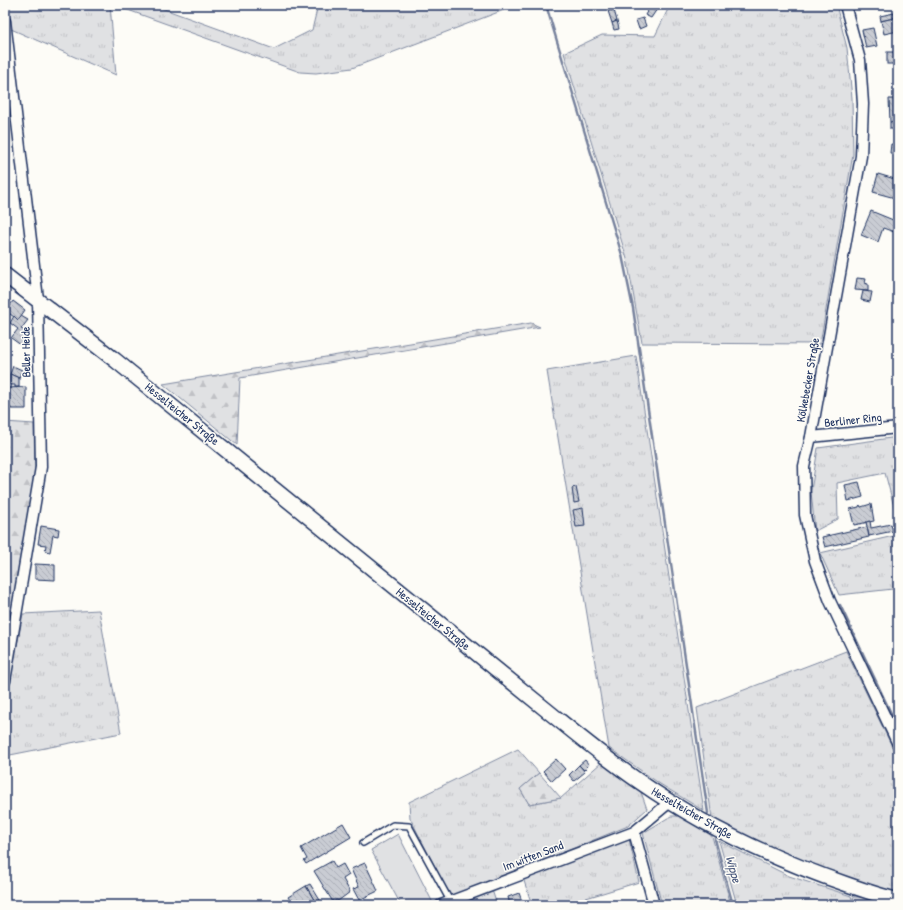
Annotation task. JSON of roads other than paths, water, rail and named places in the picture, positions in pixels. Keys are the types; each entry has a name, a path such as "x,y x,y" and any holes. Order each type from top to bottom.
{"street":[{"name":"Kölkebecker Straße","path":"845,5 860,60 863,104 861,156 811,437 804,466 805,515 815,561 830,601 898,744"},
{"name":"Beller Heide","path":"5,22 38,299 41,467 5,681"},
{"name":"Hesselteicher Straße","path":"5,275 115,360 544,708 608,759 640,782 670,802 729,835 771,855 827,878 898,900"},
{"name":"Berliner Ring","path":"811,437 898,428"},
{"name":"Im witten Sand","path":"446,903 634,832 670,802"},
{"path":"634,832 654,905"}],"lane":[{"path":"363,843 392,825 409,826 446,903"}],"waterway":[{"path":"546,5 622,255 633,308 708,813"},
{"path":"840,605 898,728"},
{"name":"Wippe","path":"715,839 733,905"}]}
